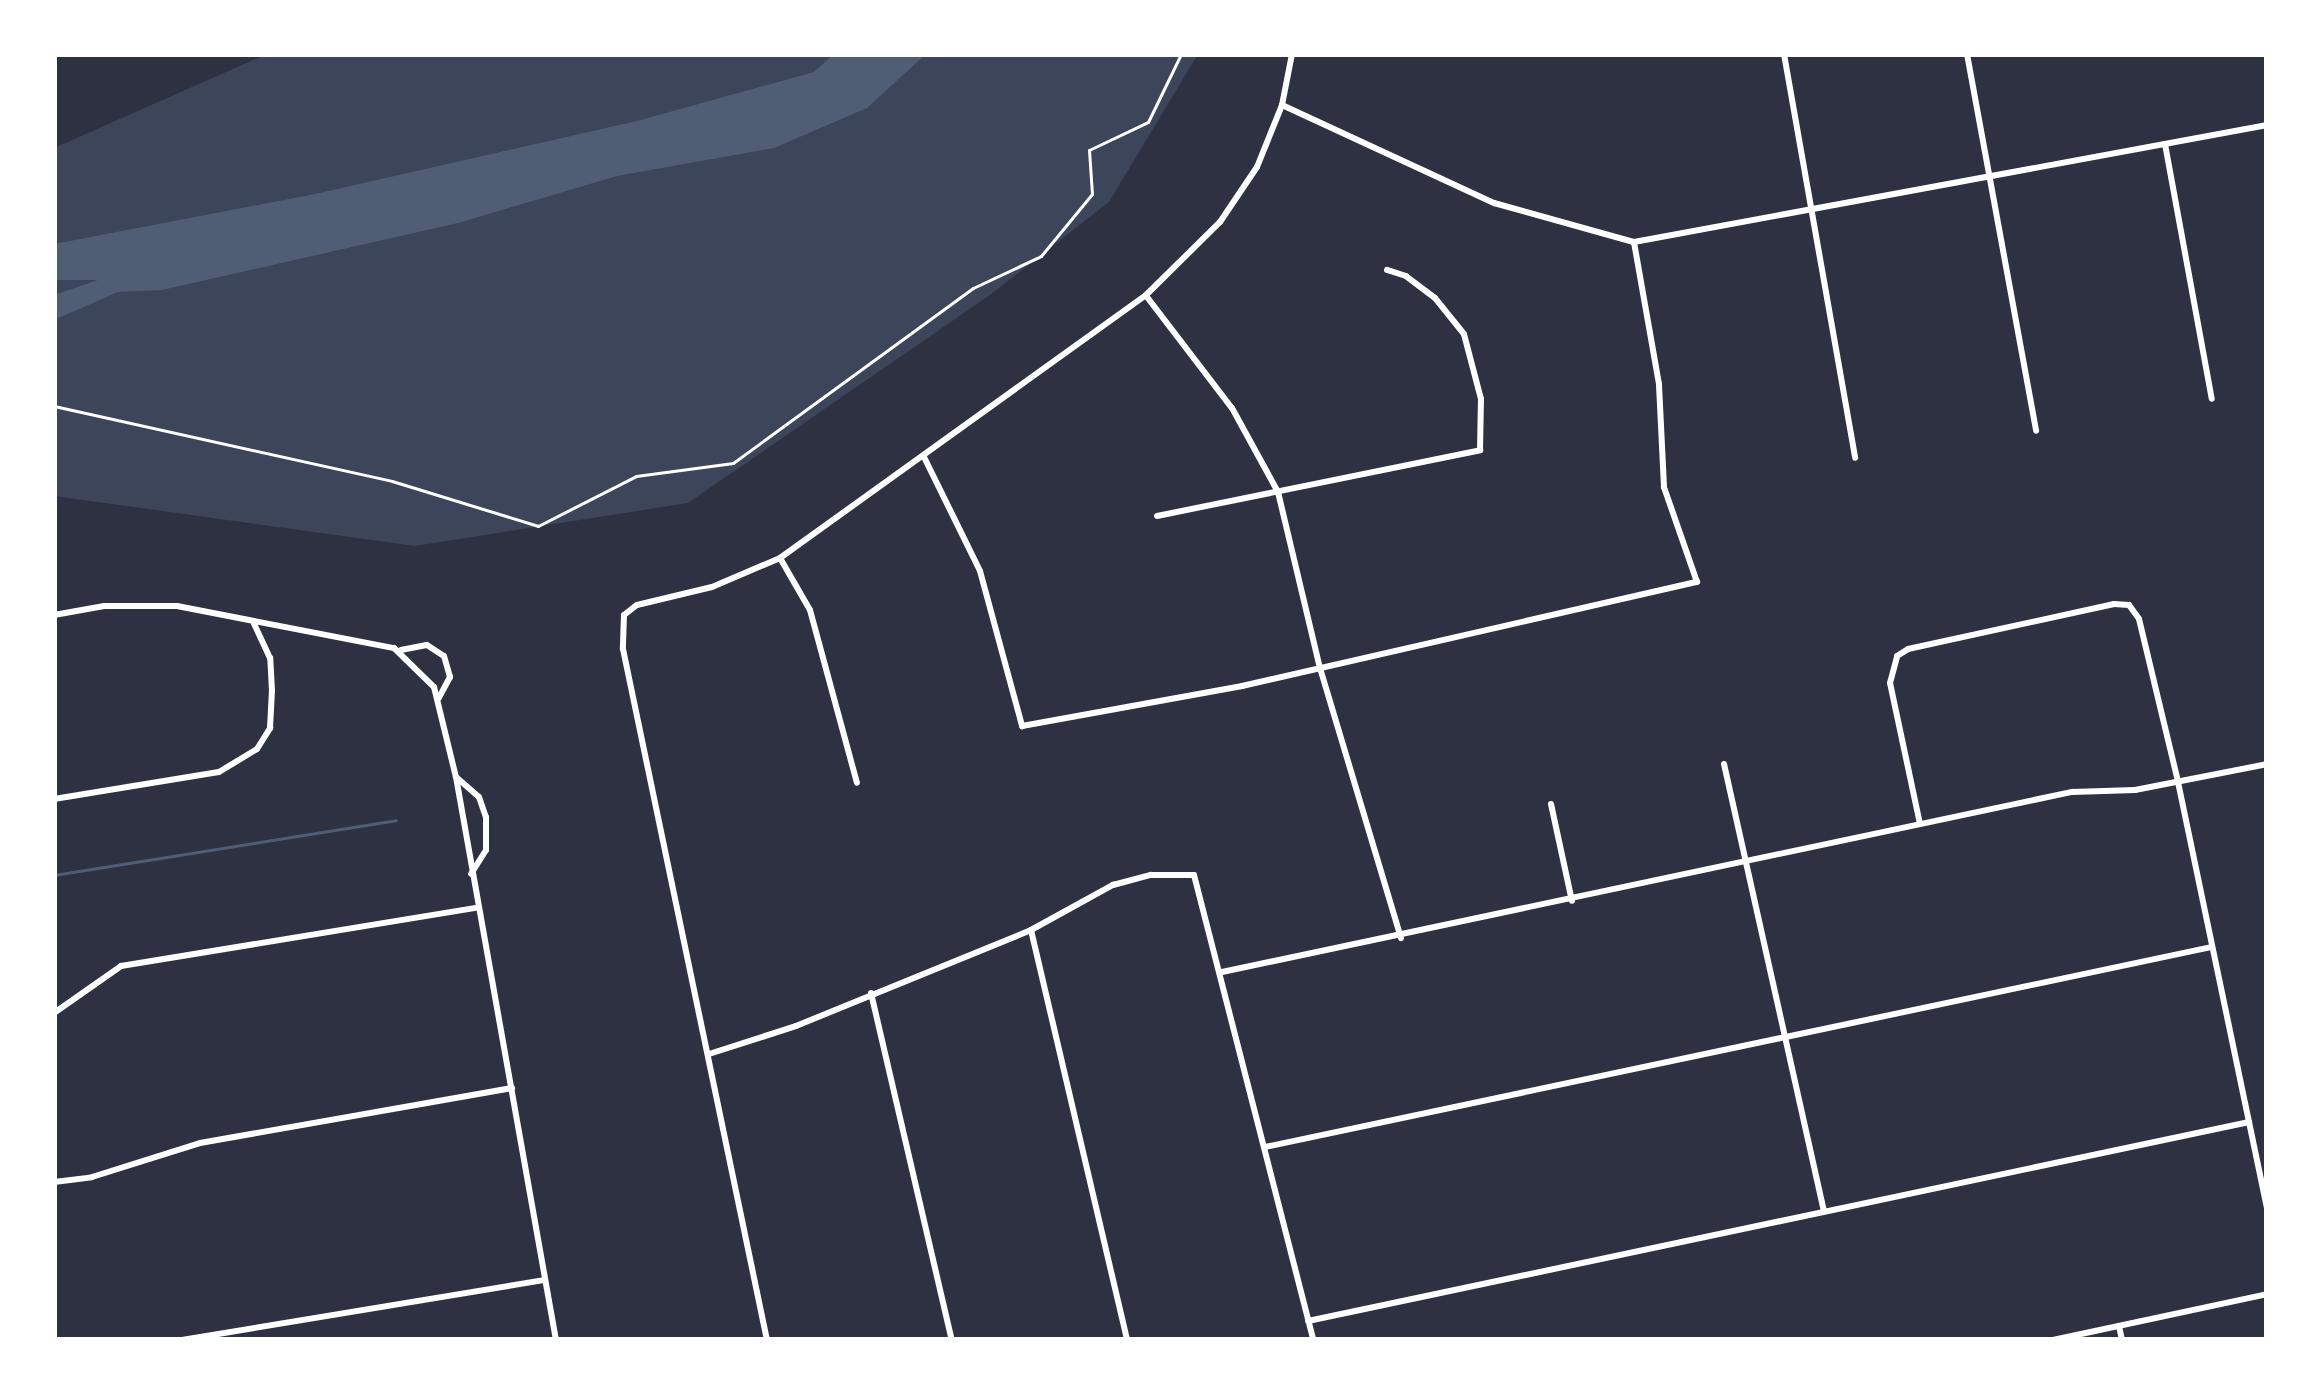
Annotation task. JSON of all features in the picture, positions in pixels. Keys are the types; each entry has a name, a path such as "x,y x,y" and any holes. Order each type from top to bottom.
{"street":[{"path":"767,1340 623,649 624,615 637,605 712,587 780,558 1146,296 1220,222 1257,167 1282,105 1292,54"},
{"path":"1784,54 1855,458"},
{"path":"1967,54 2036,431"},
{"path":"1282,105 1495,203 1634,242 2267,125"},
{"path":"2165,144 2212,399"},
{"path":"924,457 980,571 1022,725 1320,668 1697,582 1664,487 1659,384 1634,242"},
{"path":"1157,515 1480,450 1481,399 1464,334 1436,298 1406,276 1387,270"},
{"path":"1146,296 1232,408 1278,492 1320,668 1401,938"},
{"path":"780,558 810,610 856,784"},
{"path":"1920,824 1890,683 1897,656 1908,649 2114,604 2129,605 2139,619 2178,782 2267,1209"},
{"path":"54,615 104,606 178,606 399,650 427,645 444,656 450,677 440,698"},
{"path":"54,799 219,772 256,749 270,728 272,691 270,658 254,624"},
{"path":"399,650 440,698 556,1340"},
{"path":"1724,764 1742,865 1786,1036 1823,1210"},
{"path":"1222,972 1401,938 2072,792 2178,782 2267,764"},
{"path":"456,777 479,797 486,817 486,850 471,874"},
{"path":"1551,804 1572,901"},
{"path":"709,1054 1031,930 1113,885 1180,872 1194,875 1313,1340"},
{"path":"54,1013 121,966 477,908"},
{"path":"1031,930 1127,1340"},
{"path":"1264,1148 2212,946"},
{"path":"872,993 952,1340"},
{"path":"54,1182 92,1177 200,1143 512,1088"},
{"path":"1308,1321 2250,1121"},
{"path":"182,1340 546,1280"},
{"path":"2053,1340 2267,1294"},
{"path":"2119,1326 2122,1340"}],"path":[{"path":"54,406 392,481 538,526 636,476 733,464 973,288 1041,256 1092,194 1089,150 1148,122 1180,54"}],"shaded area":[{"path":"267,54 1198,54 1109,202 990,295 688,503 415,546 54,496 54,148"},
{"path":"834,54 926,54 867,108 774,148 617,176 458,223 162,290 118,292 54,320 54,295 121,272 85,260 76,263 71,276 54,281 54,244 315,194 637,121 814,72"}],"waterway":[{"path":"54,269 140,269"},
{"path":"54,875 396,820"}]}
